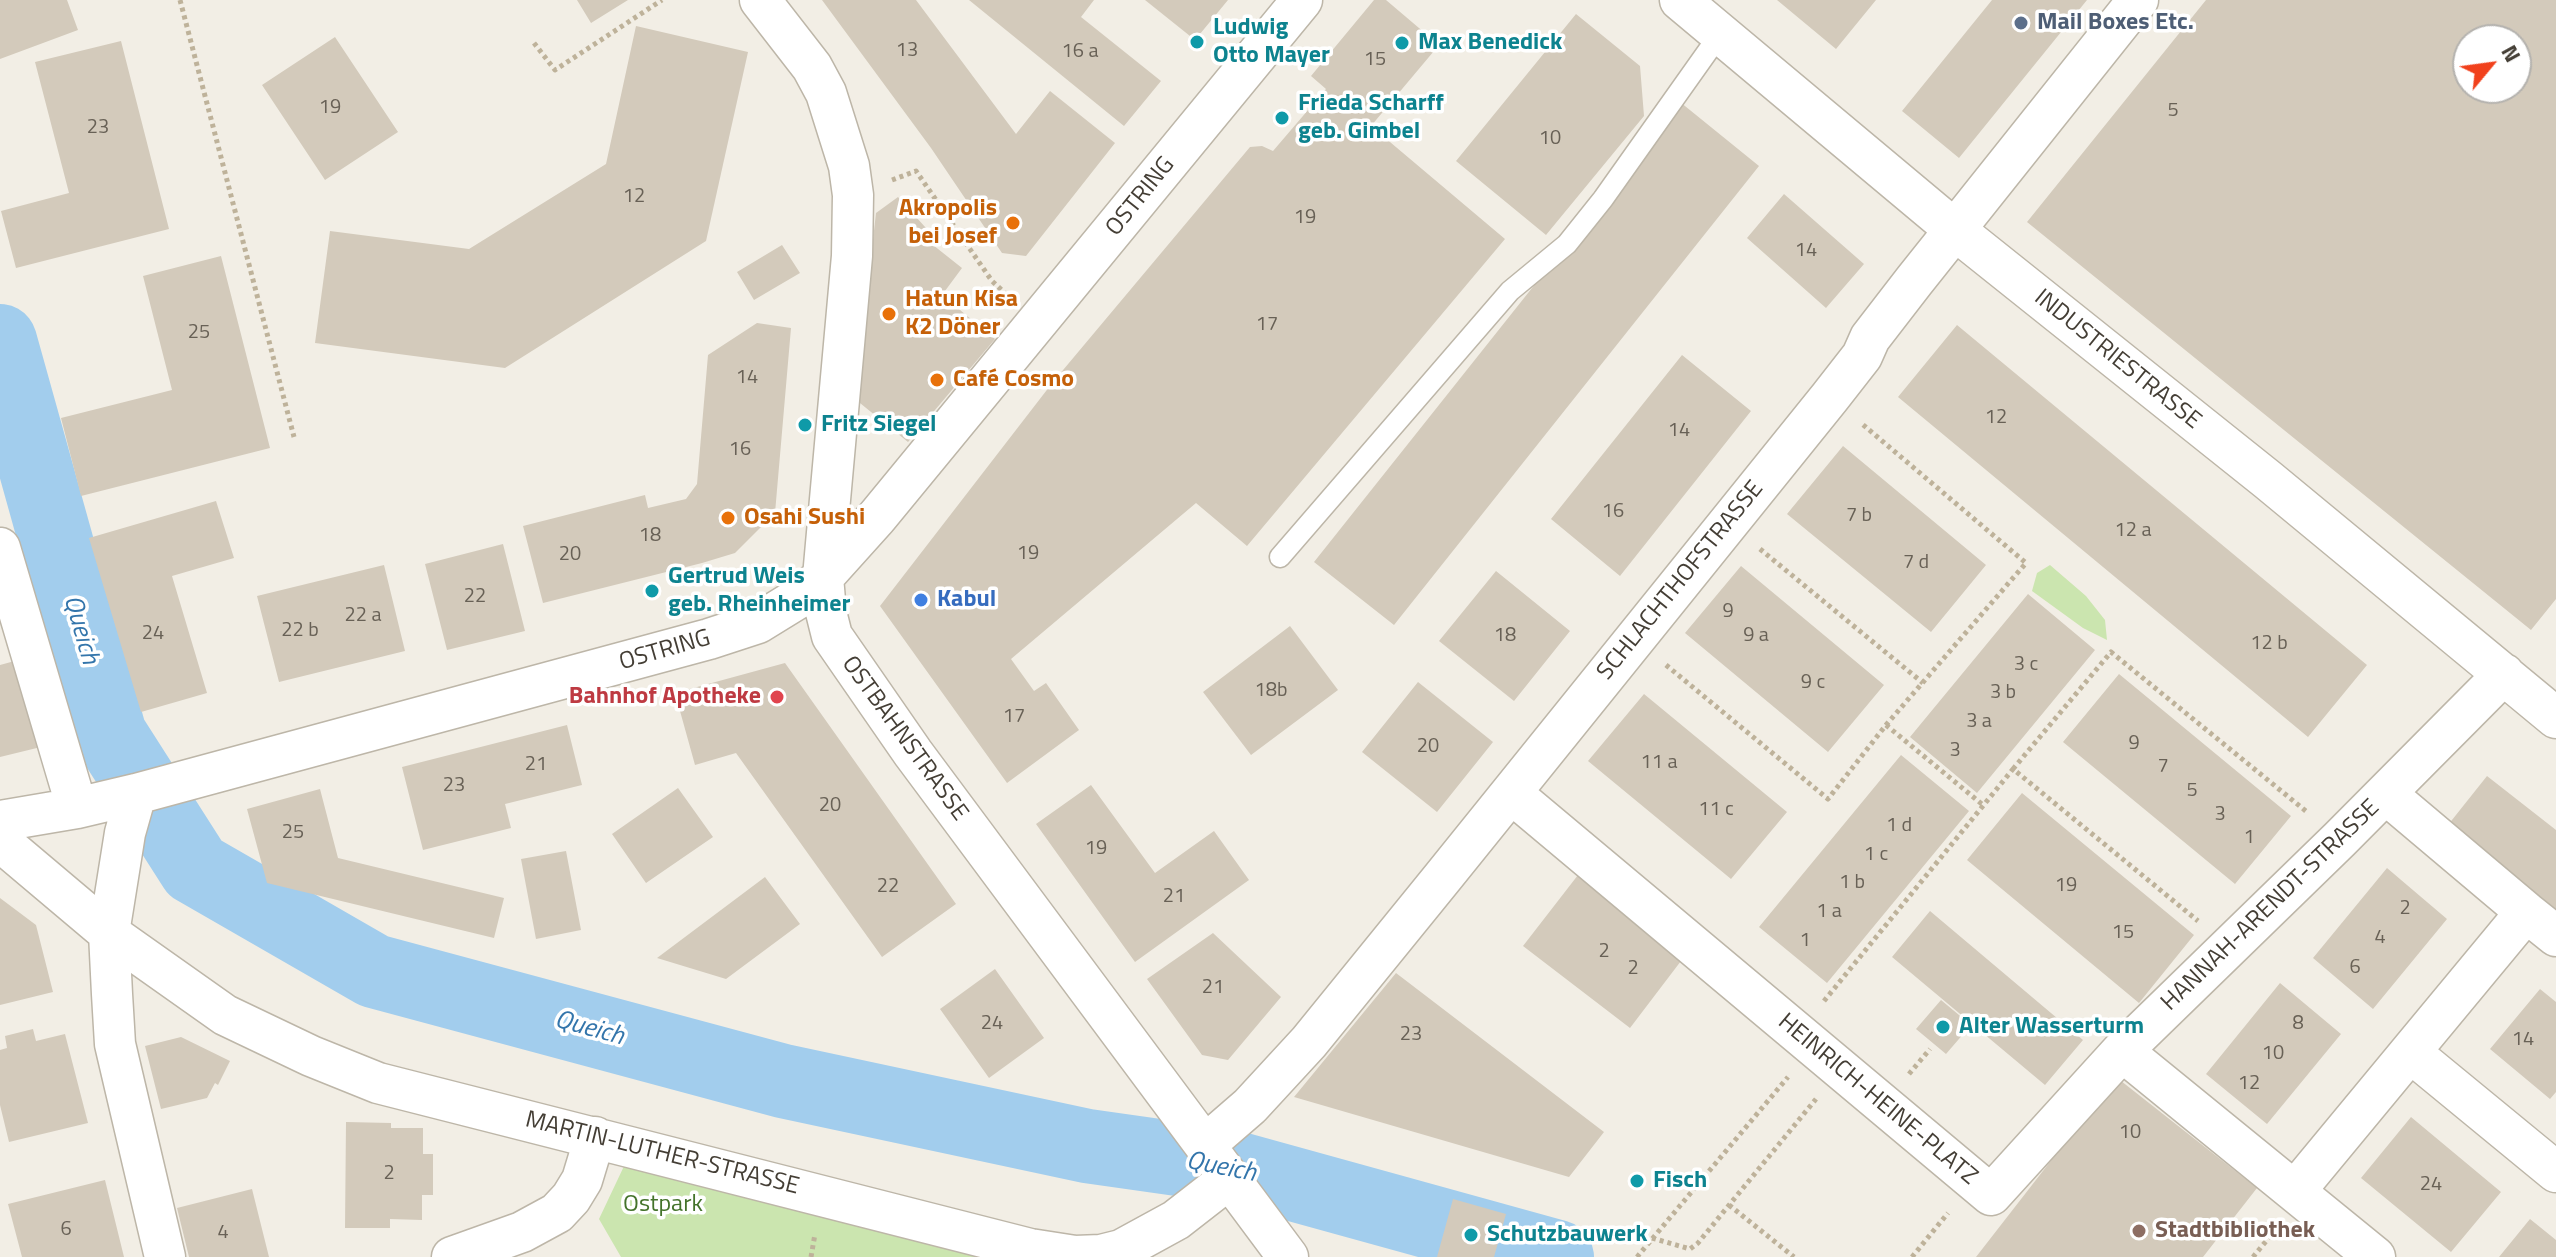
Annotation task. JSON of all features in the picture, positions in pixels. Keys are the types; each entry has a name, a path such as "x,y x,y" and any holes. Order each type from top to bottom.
{"street":[{"name":"OSTBAHNSTRASSE","path":"760,0 812,67 826,93 849,166 853,195 852,256 823,577 832,636 913,753 1284,1251"},
{"name":"OSTRING","path":"0,821 107,801 224,771 709,639 758,623 797,599 823,577 877,517 1302,0"},
{"name":"INDUSTRIESTRASSE","path":"1680,0 1955,230 2268,480 2504,674 2549,698"},
{"name":"SCHLACHTHOFSTRASSE","path":"1205,1145 1250,1106 1309,1042 1830,397 1862,356 1870,338 2138,0"},
{"path":"0,548 107,801 122,847 109,933 115,1044 165,1257"},
{"name":"HANNAH-ARENDT-STRASSE","path":"2122,1051 2386,794 2504,674"},
{"name":"HEINRICH-HEINE-PLATZ","path":"1511,793 1991,1195 2122,1051"},
{"name":"HANNAH-ARENDT-STRASSE","path":"2295,1191 2410,1052 2541,924 2386,794"},
{"name":"MARTIN-LUTHER-STRASSE","path":"0,841 109,933 225,1015 311,1056 378,1083 1030,1249 1075,1256 1121,1250 1176,1220 1230,1178"},
{"path":"2122,1051 2375,1257"},
{"path":"2410,1052 2556,1172"},
{"path":"477,1253 557,1213 582,1180 595,1137"}],"lane":[{"path":"1280,557 1510,291 1567,244 1603,199 1720,34"}],"path":[{"path":"180,0 294,437"},
{"path":"534,43 555,70 662,0"},
{"path":"853,195 916,171 992,281 1037,325"},
{"path":"1635,639 1828,799 1886,725 2026,563 1830,397"},
{"path":"1728,523 1923,683"},
{"path":"1652,1238 1690,1249 1729,1205 1817,1050 1983,805 2111,652 2340,839"},
{"path":"1886,725 1983,805"},
{"path":"2013,769 2229,947"},
{"path":"1640,1254 1817,1050"},
{"path":"1912,1257 1973,1181"},
{"path":"1729,1205 1794,1257"}],"green space":[{"path":"2050,565 2086,596 2105,620 2107,640 2083,628 2032,591 2037,573"},
{"name":"Ostpark","path":"634,1145 1050,1257 621,1257 599,1219"}],"building":[{"path":"0,0 67,0 78,30 0,59"},
{"path":"577,0 628,0 591,23"},
{"path":"822,0 916,0 1016,134 1050,91 1115,143 1026,256 1002,253 931,148"},
{"path":"969,0 1094,0 1081,17 1161,81 1124,126"},
{"path":"1145,0 1228,0 1195,40"},
{"path":"1374,0 1386,0 1439,45 1371,126 1505,239 1247,546 1196,503 1011,659 1034,691 1046,683 1079,730 1007,783 880,606 1053,382 1250,147 1262,146 1273,151 1326,89 1311,76"},
{"path":"1777,0 1876,0 1836,49"},
{"path":"1992,0 2087,0 1959,158 1902,111"},
{"path":"2206,0 2556,0 2556,599 2531,630 2027,222"},
{"path":"1576,14 1640,66 1644,116 1546,235 1456,161"},
{"path":"636,26 748,52 706,241 505,368 315,343 330,231 469,249 606,164"},
{"path":"335,37 398,132 325,180 262,85"},
{"path":"121,41 169,229 16,268 1,211 69,193 35,62"},
{"path":"1680,102 1759,166 1394,625 1314,562"},
{"path":"1784,194 1864,264 1826,308 1747,238"},
{"path":"898,197 935,238 933,245 962,268 942,295 995,339 908,442 855,399 876,213"},
{"path":"782,245 800,273 754,300 737,272"},
{"path":"221,256 270,448 81,496 61,418 172,390 143,276"},
{"path":"757,323 791,328 775,513 735,553 543,603 523,526 645,495 648,508 686,499 697,484 708,355"},
{"path":"1957,325 2367,665 2308,737 1898,397"},
{"path":"1682,355 1751,411 1620,576 1551,519"},
{"path":"1843,446 1986,565 1931,632 1787,514"},
{"path":"216,501 234,558 172,576 207,693 141,712 89,538"},
{"path":"503,544 525,631 447,650 425,564"},
{"path":"384,565 405,651 279,682 257,596"},
{"path":"1741,566 1884,685 1828,752 1685,633"},
{"path":"1496,571 1570,631 1514,701 1439,641"},
{"path":"2028,594 2095,650 1977,793 1910,737"},
{"path":"1290,626 1338,690 1251,755 1203,692"},
{"path":"22,659 45,746 0,757 0,665"},
{"path":"785,663 956,904 882,957 736,753 695,765 675,693"},
{"path":"2119,674 2291,816 2235,884 2063,742"},
{"path":"1418,682 1493,742 1437,812 1362,752"},
{"path":"1644,694 1787,812 1731,879 1588,761"},
{"path":"567,725 582,785 505,804 511,828 423,850 402,767"},
{"path":"1901,755 1969,811 1827,983 1759,927"},
{"path":"2487,776 2556,830 2556,910 2448,825"},
{"path":"1091,785 1155,873 1214,831 1249,880 1135,962 1036,824"},
{"path":"678,788 713,837 646,883 612,834"},
{"path":"320,789 338,858 504,898 494,938 267,883 247,809"},
{"path":"2022,793 2194,935 2139,1003 1967,860"},
{"path":"566,851 581,930 536,939 521,859"},
{"path":"2387,868 2447,919 2373,1009 2313,958"},
{"path":"1578,875 1684,957 1630,1028 1523,946"},
{"path":"765,877 800,924 726,979 657,958"},
{"path":"0,898 36,925 53,992 0,1005"},
{"path":"1930,911 2083,1040 2045,1085 1892,957"},
{"path":"1213,933 1281,997 1228,1060 1202,1055 1147,979"},
{"path":"995,969 1044,1038 989,1078 940,1009"},
{"path":"1396,973 1604,1132 1569,1177 1294,1097"},
{"path":"2280,983 2341,1034 2267,1124 2206,1074"},
{"path":"2540,989 2556,1002 2556,1092 2550,1099 2490,1049"},
{"name":"Alter Wasserturm","path":"1941,1000 1971,1025 1946,1054 1916,1029"},
{"path":"33,1029 36,1041 65,1034 88,1123 9,1142 0,1105 0,1050 7,1048 5,1036"},
{"path":"181,1037 230,1061 218,1085 215,1083 207,1098 161,1109 145,1046"},
{"path":"2116,1077 2257,1188 2203,1257 1976,1257"},
{"path":"2411,1117 2501,1192 2451,1252 2361,1178"},
{"path":"346,1122 391,1123 391,1128 423,1128 423,1154 433,1154 433,1195 422,1195 422,1220 390,1219 390,1228 345,1228"},
{"path":"105,1180 124,1257 22,1257 8,1204"},
{"path":"252,1189 269,1257 189,1257 177,1208"},
{"name":"Schutzbauwerk","path":"1453,1199 1506,1214 1494,1257 1437,1257"},
{"path":"2530,1219 2556,1240 2556,1257 2499,1257"}],"waterway":[{"name":"Queich","path":"0,341 110,735 195,868 374,971 783,1081 1087,1146 1228,1166 1557,1257"}],"place":[{"name":"Mail Boxes Etc.","path":"2021,23"},
{"name":"Ludwig Otto Mayer","path":"1197,42"},
{"name":"Max Benedick","path":"1402,43"},
{"name":"Frieda Scharff geb. Gimbel","path":"1282,118"},
{"name":"Akropolis bei Josef","path":"1013,223"},
{"name":"Hatun Kisa K2 Döner","path":"889,314"},
{"name":"Café Cosmo","path":"937,380"},
{"name":"Fritz Siegel","path":"805,425"},
{"name":"Osahi Sushi","path":"728,518"},
{"name":"Gertrud Weis geb. Rheinheimer","path":"652,591"},
{"name":"Kabul","path":"921,600"},
{"name":"Bahnhof Apotheke","path":"777,697"},
{"name":"Alter Wasserturm","path":"1943,1027"},
{"name":"Fisch","path":"1637,1181"},
{"name":"Stadtbibliothek","path":"2139,1231"},
{"name":"Schutzbauwerk","path":"1471,1235"}]}
